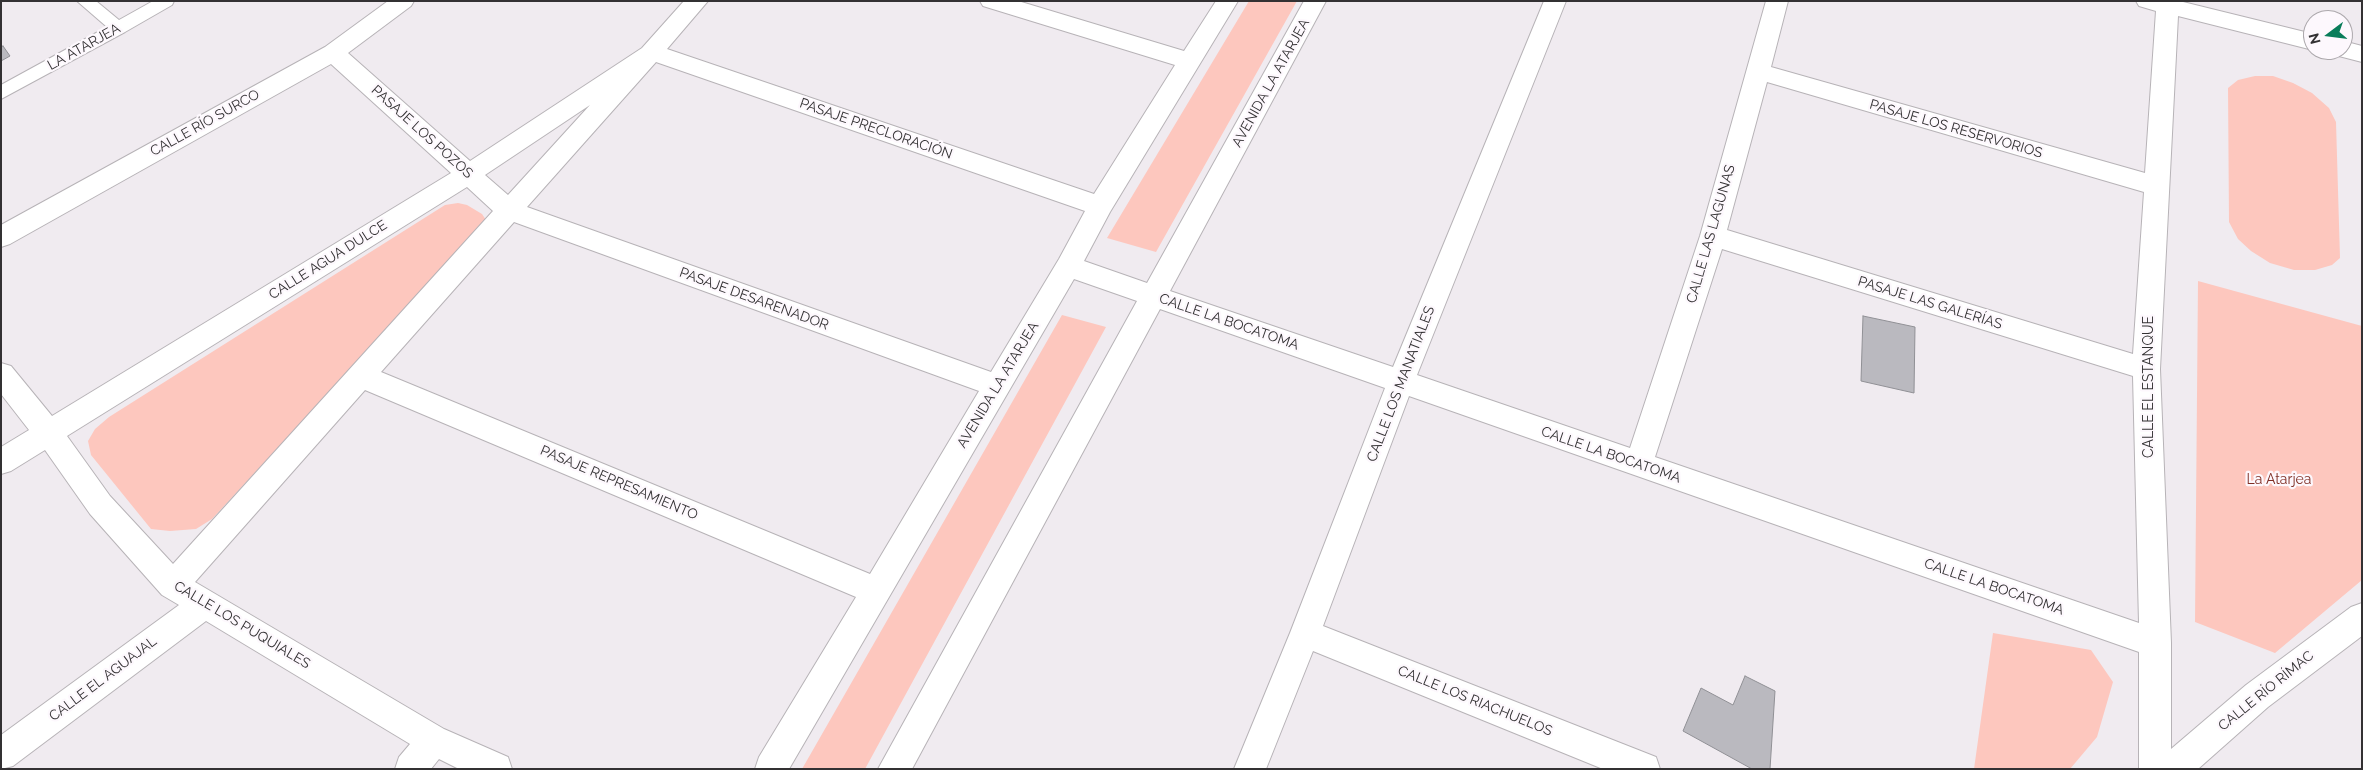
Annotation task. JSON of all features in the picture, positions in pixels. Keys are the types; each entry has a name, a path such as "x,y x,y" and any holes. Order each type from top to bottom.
{"street":[{"name":"CALLE RÍO SURCO","path":"1,237 334,54 403,1"},
{"name":"CALLE AGUA DULCE","path":"172,585 362,376 697,1"},
{"path":"991,1 1190,61"},
{"name":"AVENIDA LA ATARJEA","path":"771,769 998,386 1068,266 1100,206 1227,1"},
{"name":"AVENIDA LA ATARJEA","path":"894,769 1315,1"},
{"name":"CALLE LOS MANATIALES","path":"1250,769 1305,633 1401,382 1556,1"},
{"name":"CALLE LAS LAGUNAS","path":"1639,464 1713,236 1756,71 1778,1"},
{"path":"2157,4 2303,40"},
{"name":"CALLE EL ESTANQUE","path":"2155,769 2155,643 2146,369 2156,186 2157,4"},
{"name":"CALLE AGUA DULCE","path":"1,462 468,174 652,52"},
{"name":"PASAJE PRECLORACIÓN","path":"652,52 1100,206"},
{"name":"PASAJE LOS POZOS","path":"334,54 510,211"},
{"name":"PASAJE LOS RESERVORIOS","path":"1756,71 2156,186"},
{"name":"PASAJE DESARENADOR","path":"510,211 998,386"},
{"name":"PASAJE LAS GALERÍAS","path":"1713,236 2146,369"},
{"name":"CALLE LA BOCATOMA","path":"1068,266 2155,643"},
{"name":"CALLE LOS PUQUIALES","path":"1,374 48,432 100,505 172,585 433,740 496,769"},
{"name":"PASAJE REPRESAMIENTO","path":"362,376 876,591"},
{"name":"CALLE EL AGUAJAL","path":"1,755 204,604"},
{"name":"CALLE RÍO RÍMAC","path":"2173,769 2257,696 2362,616"},
{"name":"CALLE LOS RIACHUELOS","path":"1305,633 1644,769"},
{"path":"411,769 433,740"}],"lane":[{"path":"85,1 119,28"},
{"name":"LA ATARJEA","path":"1,93 166,1"}],"green space":[{"path":"1249,1 1297,1 1156,252 1107,238"},
{"path":"2255,76 2273,76 2293,83 2312,93 2329,108 2336,122 2340,258 2332,265 2315,270 2294,270 2270,263 2251,251 2238,239 2229,222 2228,88 2238,80"},
{"path":"458,203 467,205 482,214 486,220 481,229 212,519 196,529 170,531 151,529 91,455 88,441 95,429 109,417 445,205"},
{"name":"La Atarjea","path":"2198,281 2362,326 2362,580 2275,653 2195,622"},
{"path":"1062,315 1106,327 865,769 802,769"},
{"path":"1993,633 2091,650 2113,682 2097,737 2070,769 1974,769"}],"building":[{"path":"3,46 10,56 1,61 1,47"},
{"path":"1863,316 1915,327 1914,393 1861,381"},
{"path":"1745,676 1775,691 1770,769 1752,769 1683,731 1701,688 1733,705"}]}
